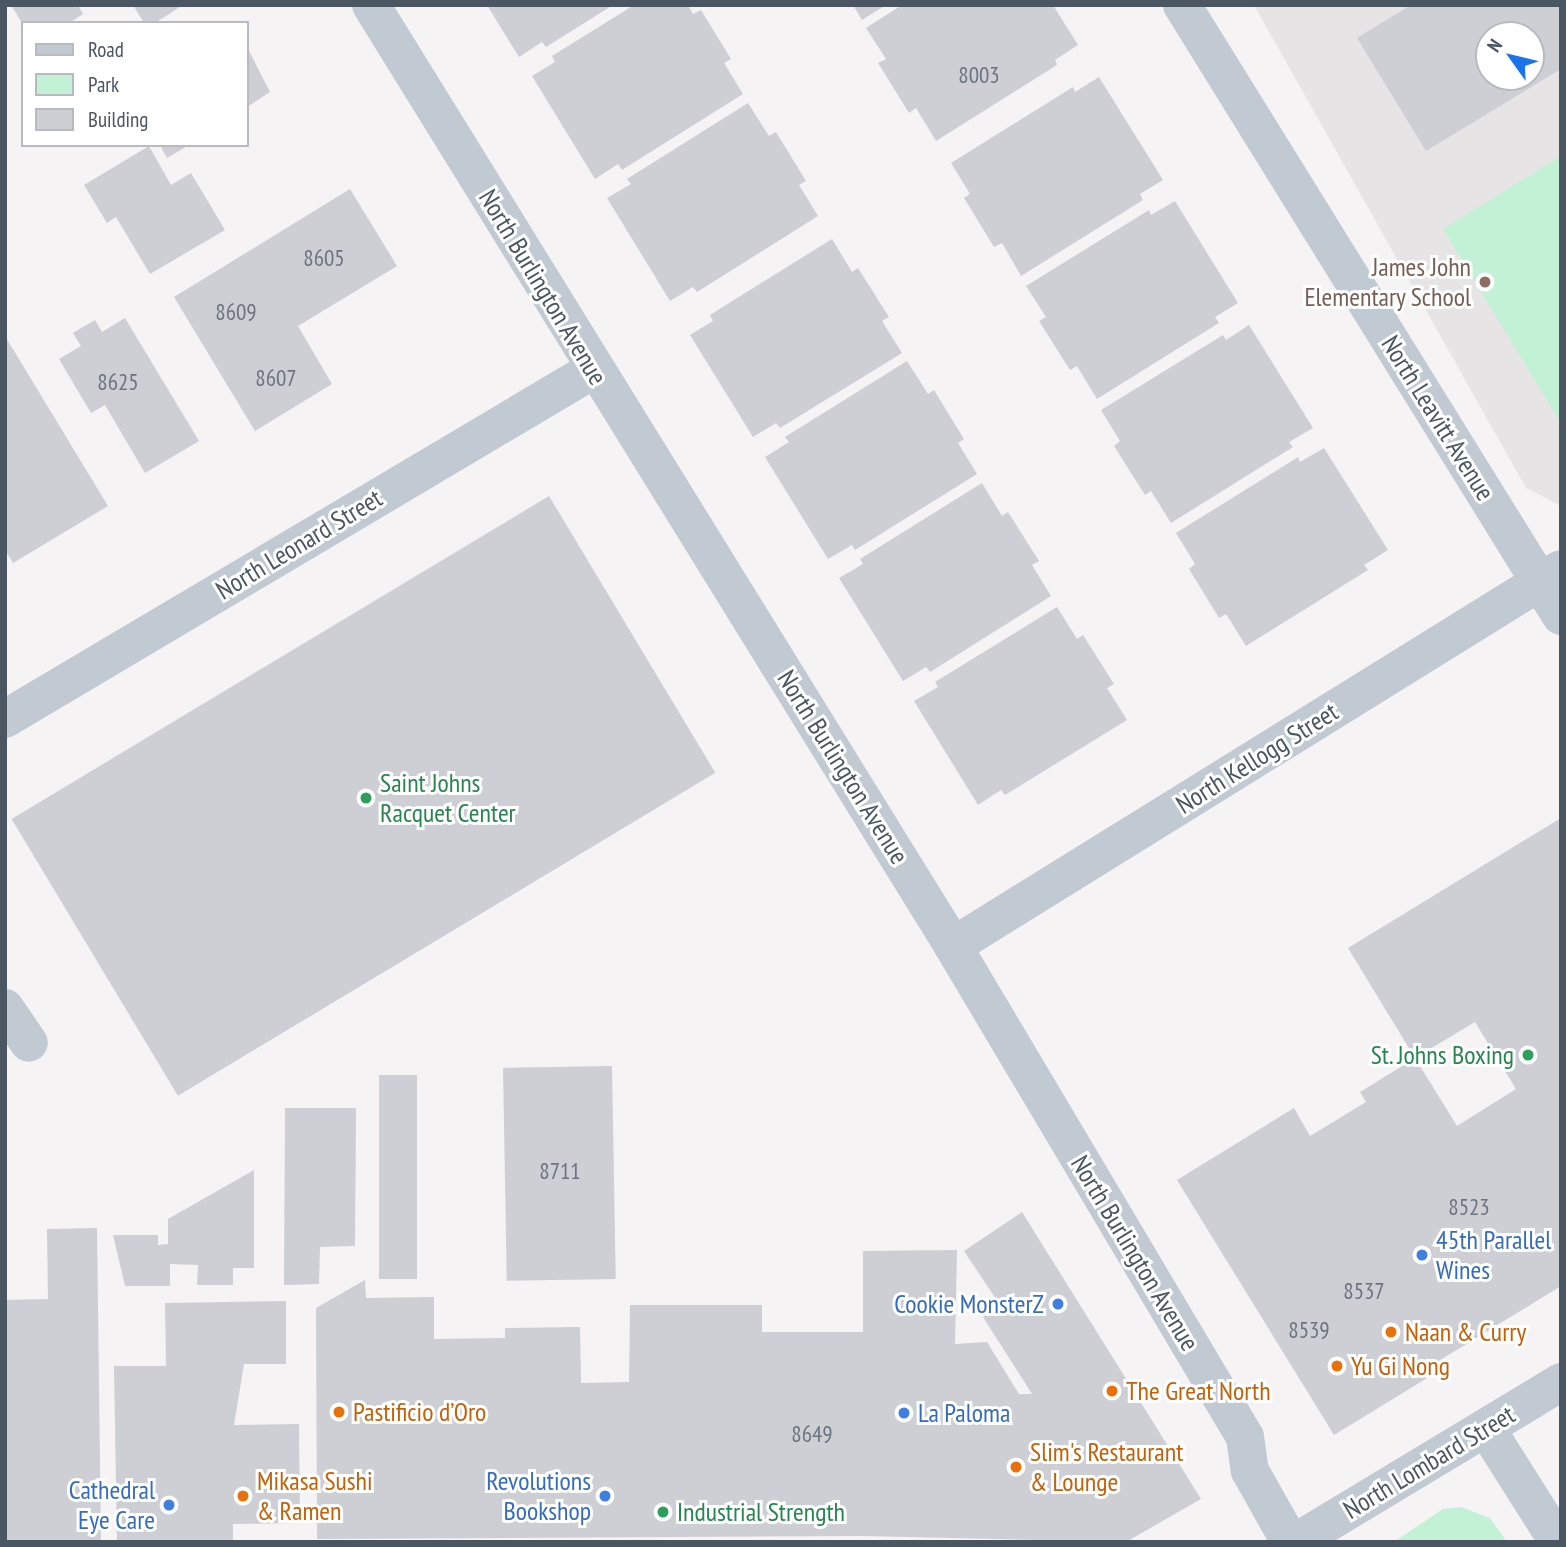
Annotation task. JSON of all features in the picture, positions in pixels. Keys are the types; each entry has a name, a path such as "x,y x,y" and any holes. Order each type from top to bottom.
{"street":[{"name":"North Burlington Avenue","path":"371,5 593,370 953,946 1245,1437 1250,1472 1290,1542"},
{"name":"North Leavitt Avenue","path":"1182,5 1550,576 1561,617"},
{"name":"North Leonard Street","path":"5,719 593,370"},
{"name":"North Kellogg Street","path":"953,946 1550,576"},
{"path":"5,1009 29,1043"},
{"name":"North Lombard Street","path":"1296,1542 1561,1382"},
{"path":"1486,1427 1558,1542"}],"shaded area":[{"name":"James John Elementary School","path":"1254,5 1561,5 1561,506 1526,488"}],"green space":[{"path":"1561,156 1561,423 1443,229"},
{"path":"1461,1507 1490,1518 1507,1542 1394,1542 1443,1509"}],"building":[{"path":"11,5 78,5 83,14 72,21 21,21"},
{"path":"133,5 183,5 158,21 143,21"},
{"path":"487,5 613,5 546,47 542,42 519,57"},
{"path":"634,5 688,5 693,14 701,10 731,59 724,63 743,94 622,170 618,164 595,179 532,76 555,62 552,56"},
{"path":"853,5 886,5 862,20"},
{"path":"902,5 1053,5 1078,45 1055,60 1057,65 936,141 916,108 909,113 878,63 886,59 866,28"},
{"path":"1411,5 1561,5 1561,69 1545,79 1545,21 1475,21 1475,91 1525,91 1426,151 1357,38"},
{"path":"248,49 270,92 248,106"},
{"path":"1099,77 1163,180 1140,194 1143,200 1021,276 1002,243 994,247 964,198 970,194 951,163 1073,87 1075,92"},
{"path":"748,103 769,136 776,132 806,181 799,185 818,216 697,292 693,287 670,301 607,198 631,184 627,179"},
{"path":"150,147 171,185 191,173 225,230 150,274 116,217 107,223 84,185"},
{"path":"161,147 186,147 167,158"},
{"path":"350,189 397,266 298,326 332,384 255,431 174,297"},
{"path":"1175,201 1238,303 1215,317 1219,323 1097,399 1077,366 1070,370 1039,321 1046,317 1026,286 1149,210 1151,215"},
{"path":"832,239 852,272 858,268 889,317 882,321 902,353 780,428 776,423 753,437 690,335 713,321 710,315"},
{"path":"125,318 199,441 145,473 105,405 91,413 59,359 81,346 73,333 95,320 102,332"},
{"path":"1249,325 1313,428 1289,442 1293,447 1171,523 1151,491 1145,495 1114,446 1120,441 1101,410 1223,335 1226,340"},
{"path":"5,336 108,506 13,563 5,550"},
{"path":"907,361 928,394 934,390 964,439 958,443 977,474 855,550 852,545 828,559 765,457 789,442 785,437"},
{"path":"1324,448 1388,550 1364,565 1368,570 1246,646 1226,614 1219,618 1189,569 1195,564 1176,533 1298,457 1300,462"},
{"path":"982,483 1002,516 1008,512 1039,561 1032,565 1051,596 930,672 926,667 903,681 839,578 863,564 860,559"},
{"name":"Saint Johns Racquet Center","path":"549,496 715,773 178,1096 12,819"},
{"path":"1057,607 1077,639 1083,635 1114,684 1107,688 1127,720 1005,795 1001,790 978,805 914,701 938,687 935,682"},
{"path":"1561,818 1561,1286 1437,1362 1442,1369 1334,1435 1177,1180 1294,1108 1310,1136 1366,1102 1360,1092 1415,1058 1348,948","holes":["1475,1022 1516,1089 1457,1126 1415,1058"]},
{"path":"612,1066 616,1279 507,1281 503,1068"},
{"path":"379,1075 417,1075 417,1279 379,1279"},
{"path":"285,1108 356,1108 355,1246 320,1247 319,1284 284,1285"},
{"path":"254,1170 254,1268 233,1268 233,1285 197,1285 198,1265 170,1264 170,1286 125,1286 113,1235 158,1235 158,1245 168,1244 168,1219"},
{"path":"1022,1212 1201,1499 1126,1542 862,1536 317,1539 316,1308 365,1280 366,1298 434,1297 434,1339 505,1338 505,1328 580,1327 581,1383 629,1382 630,1305 762,1305 762,1332 863,1332 863,1251 957,1250 955,1344 987,1342 1019,1394 1032,1394 983,1317 998,1302 964,1251"},
{"path":"97,1228 101,1542 5,1542 5,1300 48,1299 47,1229"},
{"path":"286,1301 286,1364 244,1364 234,1425 299,1424 300,1523 233,1524 233,1542 117,1542 114,1366 166,1366 165,1303"}],"place":[{"name":"James John Elementary School","path":"1485,282"},
{"name":"Saint Johns Racquet Center","path":"366,798"},
{"name":"St. Johns Boxing","path":"1528,1055"},
{"name":"45th Parallel Wines","path":"1422,1255"},
{"name":"Cookie MonsterZ","path":"1058,1304"},
{"name":"Naan & Curry","path":"1391,1332"},
{"name":"Yu Gi Nong","path":"1337,1366"},
{"name":"The Great North","path":"1112,1391"},
{"name":"Pastificio d’Oro","path":"339,1412"},
{"name":"La Paloma","path":"904,1413"},
{"name":"Slim's Restaurant & Lounge","path":"1016,1467"},
{"name":"Mikasa Sushi & Ramen","path":"243,1496"},
{"name":"Revolutions Bookshop","path":"605,1496"},
{"name":"Cathedral Eye Care","path":"169,1505"},
{"name":"Industrial Strength","path":"663,1512"}]}
